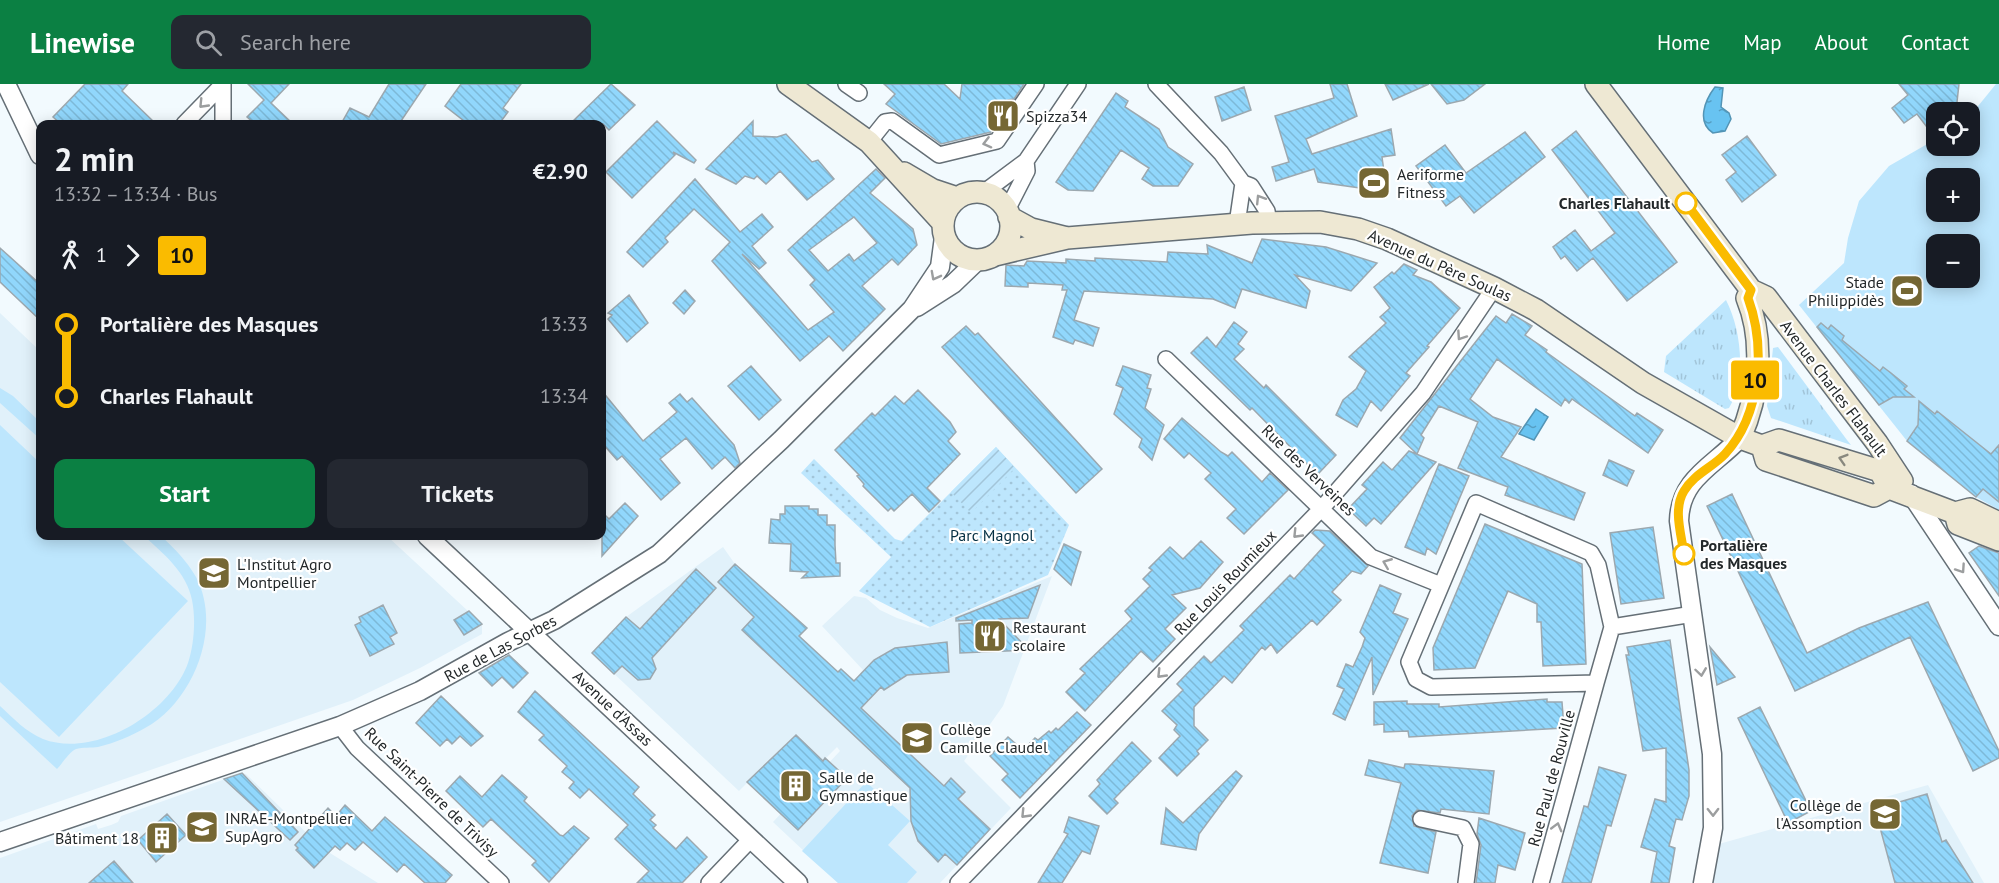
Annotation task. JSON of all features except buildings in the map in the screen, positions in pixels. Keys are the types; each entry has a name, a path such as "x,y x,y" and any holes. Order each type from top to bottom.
{"main road":[{"path":"788,84 869,142 894,167 944,230 957,254 986,258 1009,238 1008,214 1000,202 983,193 965,194 957,198 945,213 944,230"},
{"name":"Avenue Charles Flahault","path":"1596,84 1751,290 1766,297 1773,306 1877,443 1911,494"},
{"path":"894,167 933,190 957,198"},
{"name":"Avenue du Père Soulas","path":"1008,214 1031,229 1068,238"},
{"name":"Avenue du Père Soulas","path":"986,258 1068,238 1237,224 1320,222 1358,228 1494,288 1536,310 1643,383 1740,438 1761,446 1766,460 1874,496 1889,488 1911,494"},
{"name":"Avenue Charles Flahault","path":"1740,438 1754,391 1759,351 1756,319 1748,298 1751,290"},
{"path":"1911,494 1955,513 1970,509 1999,523"},
{"path":"1955,513 1958,524 1999,540"}],"street":[{"path":"6,84 36,146"},
{"path":"188,120 223,84"},
{"path":"223,84 223,120"},
{"path":"869,142 885,122 892,121 939,155 997,141 1036,84"},
{"path":"983,193 1008,177 1018,164 1026,161 1078,84"},
{"path":"1156,84 1221,153 1243,183 1251,186 1267,211 1269,222"},
{"path":"1008,214 1027,171 1026,161"},
{"path":"1237,224 1243,183"},
{"name":"Rue de Las Sorbes","path":"0,842 340,726 420,691 554,620 671,544 912,309 940,267 944,230"},
{"name":"Rue de Las Sorbes","path":"912,309 936,297 986,258"},
{"name":"Rue Louis Roumieux","path":"958,883 1323,507 1423,393 1494,288"},
{"name":"Rue des Verveines","path":"1166,359 1323,507 1371,557 1441,585"},
{"path":"1704,883 1713,828 1712,754 1678,520 1679,504 1685,490 1740,438"},
{"path":"1911,494 1999,626"},
{"path":"1596,683 1431,687 1416,680 1409,662 1476,503 1591,553 1598,565 1612,627 1693,614"},
{"name":"Avenue d'Assas","path":"431,540 798,883"},
{"name":"Rue Paul de Rouville","path":"1541,883 1612,627"},
{"name":"Rue Saint-Pierre de Trivisy","path":"340,726 357,748 501,883"},
{"path":"1421,819 1463,828 1471,844 1466,883"},
{"path":"709,883 751,839"}],"shaded area":[{"name":"L'Institut Agro Montpellier","path":"0,313 36,347 36,540 391,540 482,624 482,634 420,668 353,700 0,822"},
{"path":"723,547 735,564 771,598 772,610 779,602 807,628 800,636 838,672 841,669 854,680 863,670 822,626 854,596 866,598 880,610 897,618 928,628 1052,576 1003,706 964,761 1011,808 940,883 838,883 773,822 840,751 837,747 823,761 795,735 739,791 593,654 626,617"},
{"name":"INRAE-Montpellier SupAgro","path":"242,773 246,774 322,848 378,883 0,883 0,858 96,824 98,829 111,825 118,822 121,816"},
{"name":"Collège de l'Assomption","path":"1928,785 1984,883 1711,883 1719,844"}],"green space":[{"name":"Stade Philippidès","path":"1996,84 1999,84 1999,510 1976,497 1907,441 1799,305 1844,263 1848,238 1859,201 1889,166 1926,145 1926,156 1980,156 1980,104"},
{"path":"1726,300 1738,339 1740,368 1735,396 1729,408 1725,409 1664,372 1666,356"},
{"path":"1778,347 1851,445 1771,418 1767,406 1773,348"},
{"path":"0,388 13,396 36,418 36,435 0,403"},
{"path":"0,425 36,459 36,540 122,540 188,601 59,737 0,682"},
{"name":"Parc Magnol","path":"996,447 1069,525 1048,575 930,627 859,591 891,557 801,473 814,459 895,539 902,541"},
{"path":"996,447 1015,468 971,513 951,492"},
{"path":"149,540 165,540 180,555 196,577 204,597 206,618 199,662 177,701 162,716 145,728 117,741 98,747 76,749 57,769 0,716 0,706 25,729 43,739 63,744 85,743 107,737 148,714 165,699 179,681 188,663 194,624 192,600 185,581"},
{"path":"866,782 910,821 888,845 917,872 907,883 838,883 802,851"}],"water":[{"path":"1715,87 1723,88 1721,107 1729,113 1731,119 1725,131 1713,133 1705,123 1704,111 1705,104"},
{"path":"1536,409 1548,417 1534,440 1519,434"}],"bus line":[{"name":"10","path":"1684,554 1678,520 1679,504 1685,490 1740,438 1754,391 1759,351 1756,319 1748,298 1751,290 1686,203"}],"place":[{"name":"Spizza34","path":"1003,116"},
{"name":"Aeriforme Fitness","path":"1374,183"},
{"name":"Charles Flahault","path":"1686,203"},
{"name":"Stade Philippidès","path":"1907,291"},
{"name":"Portalière des Masques","path":"1684,554"},
{"name":"L'Institut Agro Montpellier","path":"214,573"},
{"name":"Restaurant scolaire","path":"990,636"},
{"name":"Collège Camille Claudel","path":"917,738"},
{"name":"Salle de Gymnastique","path":"796,786"},
{"name":"Collège de l'Assomption","path":"1885,814"},
{"name":"INRAE-Montpellier SupAgro","path":"202,827"},
{"name":"Bâtiment 18","path":"162,838"}]}
